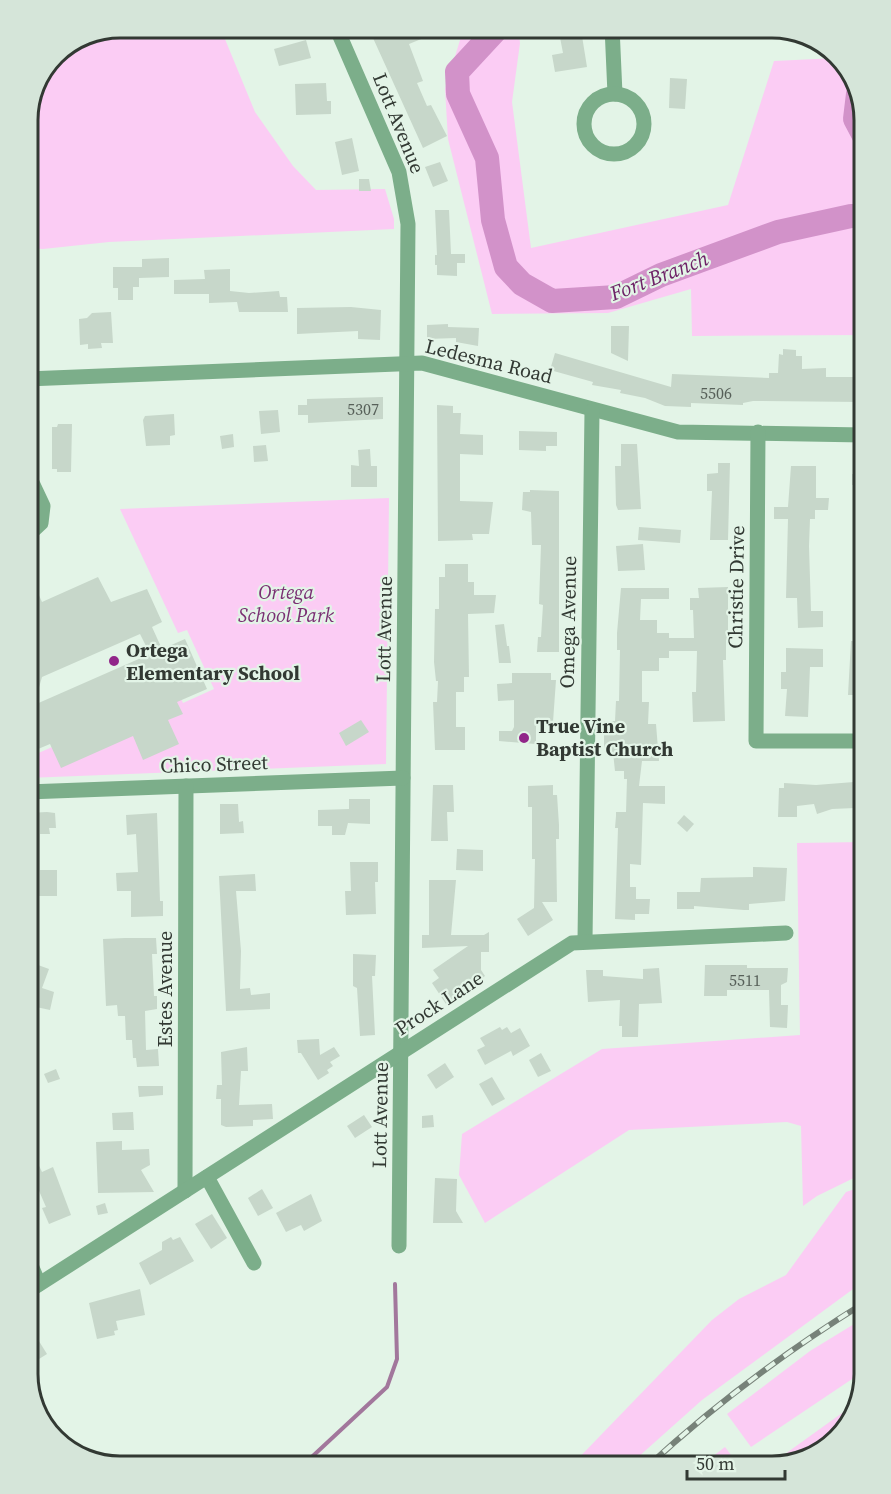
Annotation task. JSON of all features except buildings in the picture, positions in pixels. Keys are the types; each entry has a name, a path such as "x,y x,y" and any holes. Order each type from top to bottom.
{"street":[{"name":"Lott Avenue","path":"341,38 399,172 405,196 408,224 399,1246"},
{"path":"612,38 615,94"},
{"path":"615,94 625,96 639,107 644,126 638,143 630,150 612,154 593,146 584,128 584,117 596,100 615,94"},
{"name":"Ledesma Road","path":"38,379 407,363 432,364 592,411 678,432 854,435"},
{"name":"Omega Avenue","path":"585,941 592,411"},
{"name":"Christie Drive","path":"758,432 756,741 854,741"},
{"path":"38,495 43,506 43,515 38,527"},
{"name":"Chico Street","path":"38,792 403,778"},
{"name":"Estes Avenue","path":"185,1191 186,786"},
{"name":"Prock Lane","path":"38,1285 572,943 786,933"},
{"path":"207,1177 254,1263"}],"green space":[{"path":"225,38 255,112 293,166 316,190 385,189 394,219 394,229 109,242 38,249 40,98 51,74 61,61 74,51 103,39"},
{"path":"461,38 519,38 512,102 531,248 728,205 774,61 826,58 845,83 852,103 854,119 854,335 692,336 691,289 608,313 492,314 448,139 445,89"},
{"name":"Ortega School Park","path":"389,498 386,764 38,778 38,753 178,692 183,703 214,689 187,630 178,633 120,509"},
{"path":"854,842 854,1178 817,1196 803,1206 801,1126 787,1122 629,1130 485,1223 459,1175 462,1134 602,1049 800,1035 797,843"},
{"path":"854,1189 854,1288 702,1400 639,1456 581,1456 712,1320 739,1299 786,1275 846,1192"},
{"path":"854,1324 854,1378 751,1447 727,1414 810,1351"},
{"path":"845,1411 833,1429 817,1443 798,1452 783,1455"},
{"path":"725,1447 732,1456 713,1456"}],"waterway":[{"name":"Fort Branch","path":"489,38 457,72 458,94 487,158 493,220 506,267 522,284 552,301 616,297 661,275 778,232 854,216"},
{"path":"313,1456 387,1387 397,1359 395,1284"}],"railway":[{"path":"659,1456 698,1422 752,1380 854,1309"}],"place":[{"name":"Ortega Elementary School","path":"114,661"},
{"name":"True Vine Baptist Church","path":"524,738"}]}
